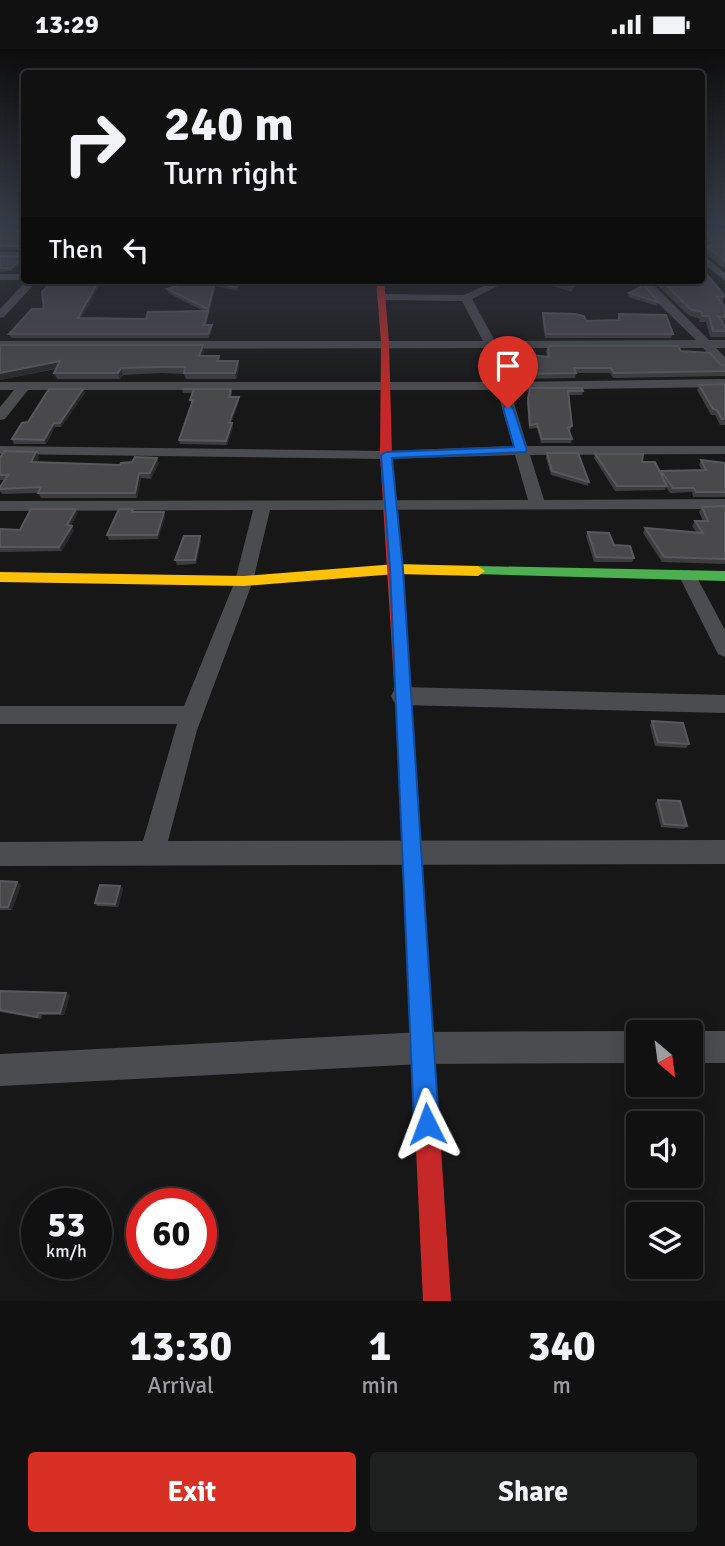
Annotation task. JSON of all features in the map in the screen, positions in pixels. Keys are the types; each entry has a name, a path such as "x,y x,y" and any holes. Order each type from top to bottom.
{"main road":[{"path":"380,284 385,342 386,455 396,569 436,1301"},
{"path":"0,577 244,581 396,569 725,576"}],"street":[{"path":"0,315 29,284"},
{"path":"380,284 466,298 496,284"},
{"path":"647,284 663,306 707,343 725,365"},
{"path":"466,298 490,343 537,504"},
{"path":"0,345 385,342 725,344"},
{"path":"0,386 386,387 725,383"},
{"path":"0,416 23,386"},
{"path":"0,450 167,450 386,455 521,450 725,450"},
{"path":"0,506 725,504"},
{"path":"152,854 192,715 244,581 263,505"},
{"path":"688,576 725,649"},
{"path":"402,696 725,704"},
{"path":"0,715 192,715"},
{"path":"0,854 725,852"},
{"path":"0,1070 422,1048 626,1047"},
{"path":"704,1047 725,1047"}],"building":[{"path":"705,281 713,281 725,296 717,297 725,307 725,317 718,316 725,331 713,331 709,316 702,316 702,312 690,309 665,284 705,284"},
{"path":"49,284 97,284 78,318 146,319 148,312 208,311 204,325 212,325 208,334 9,334 32,309 44,309 42,292"},
{"path":"183,284 215,284 208,309 167,289"},
{"path":"644,285 658,302 629,293"},
{"path":"543,313 575,314 584,316 586,321 619,320 619,314 666,315 673,334 546,334"},
{"path":"0,345 203,345 199,356 219,356 217,361 238,361 235,373 184,373 185,367 161,367 121,368 118,373 54,373 60,361 0,373"},
{"path":"548,346 678,346 681,351 710,353 721,365 725,365 725,371 614,373 611,368 574,368 576,373 519,374 521,354 549,357"},
{"path":"725,384 725,419 722,419 699,385"},
{"path":"530,388 582,388 583,391 568,391 572,426 568,428 572,439 542,439 537,424 530,425"},
{"path":"49,389 83,389 60,423 54,423 44,440 12,439 22,423 28,422"},
{"path":"194,389 231,389 229,397 239,397 229,423 232,423 226,441 179,440 193,400 190,400"},
{"path":"4,451 36,452 31,462 120,465 132,462 135,457 157,458 150,473 139,473 135,493 38,493 41,487 0,489 8,475 0,475 0,458"},
{"path":"547,453 578,453 589,482 552,471"},
{"path":"595,454 643,454 642,462 655,462 667,486 617,486"},
{"path":"701,460 725,463 725,492 696,492 694,488 673,488 661,471 706,470"},
{"path":"725,506 725,559 664,557 645,528 703,533 695,521 708,521 702,507"},
{"path":"31,509 76,509 67,525 72,526 59,547 0,547 0,529 20,530"},
{"path":"119,509 133,509 132,512 164,512 157,535 107,535"},
{"path":"588,532 609,533 614,545 630,546 634,558 596,557"},
{"path":"184,536 200,536 195,560 175,560"},
{"path":"652,721 683,723 689,744 658,742"},
{"path":"658,800 680,801 687,826 664,824"},
{"path":"0,881 17,882 8,907 0,907"},
{"path":"100,885 120,886 115,904 95,903"},
{"path":"0,991 66,993 60,1013 38,1013 37,1017 0,1010"}],"traffic: fast":[{"path":"478,571 725,576"}],"traffic: slow":[{"path":"0,577 244,581 396,569 478,571"},
{"path":"404,715 420,996"}],"traffic: jam":[{"path":"380,284 385,342 386,455 404,715"},
{"path":"420,996 437,1301"}],"route":[{"path":"427,1124 396,569 386,455 521,450 508,408"}]}
